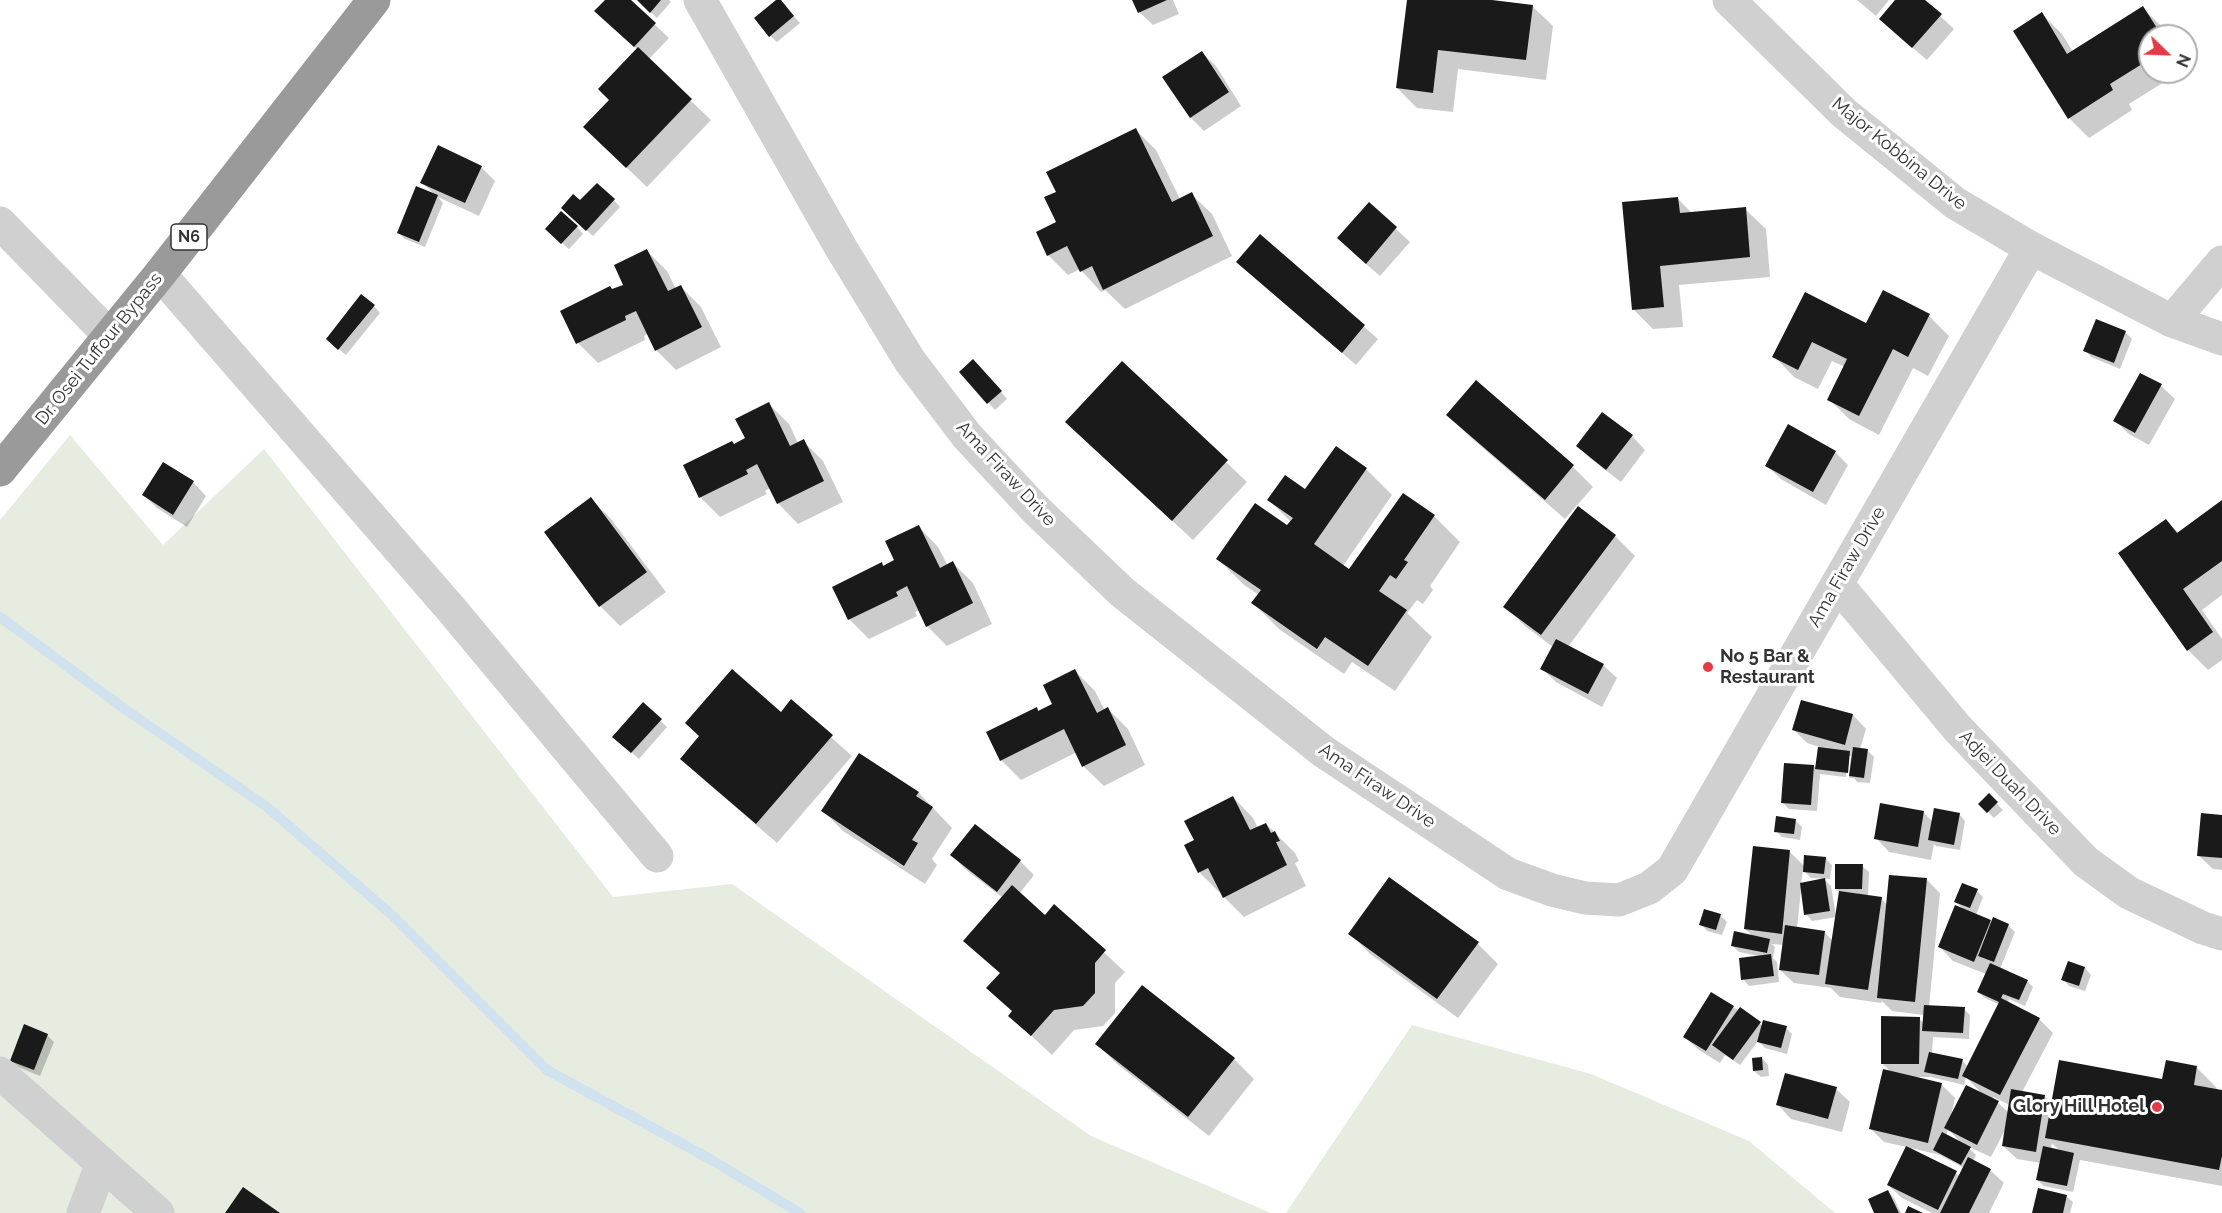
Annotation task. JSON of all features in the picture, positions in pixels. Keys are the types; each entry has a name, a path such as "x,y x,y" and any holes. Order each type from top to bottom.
{"highway":[{"name":"Dr. Osei Tuffour Bypass","path":"0,470 160,274 374,0"}],"street":[{"name":"Ama Firaw Drive","path":"700,0 841,248 910,361 967,436 1035,509 1122,592 1324,752 1508,874 1552,890 1585,898 1619,900 1650,888 1672,870 2031,248"},
{"name":"Major Kobbina Drive","path":"1729,0 1844,112 1955,203 2031,248 2172,321 2222,339"},
{"path":"0,223 109,336"},
{"path":"2172,321 2222,262"},
{"path":"160,274 451,609 657,856"},
{"name":"Adjei Duah Drive","path":"1837,584 1958,729 2086,862 2129,893 2203,928 2222,934"},
{"path":"0,1073 158,1213"},
{"path":"83,1213 102,1163"}],"shaded area":[{"path":"70,435 163,545 264,449 613,897 732,884 1091,1136 1271,1213 0,1213 0,520"},
{"path":"1412,1025 1591,1074 1749,1141 1835,1213 1286,1213"}],"building":[{"path":"605,0 631,0 656,23 634,47 594,11"},
{"path":"637,0 661,0 650,13"},
{"path":"776,0 781,0 794,16 769,37 754,18"},
{"path":"1132,0 1167,0 1138,13"},
{"path":"1407,0 1492,0 1533,5 1526,60 1438,50 1433,93 1396,88"},
{"path":"1895,0 1925,0 1942,14 1912,48 1879,19"},
{"path":"2143,6 2154,24 2138,24 2138,66 2110,84 2113,90 2068,119 2013,31 2042,12 2067,54"},
{"path":"638,47 692,99 626,168 583,127 609,100 598,89"},
{"path":"1202,51 1229,92 1190,118 1162,77"},
{"path":"1136,128 1172,202 1192,192 1213,236 1103,290 1092,266 1080,272 1067,246 1047,256 1036,232 1056,222 1044,197 1056,192 1046,172"},
{"path":"438,145 482,166 465,203 420,183"},
{"path":"597,183 615,199 586,231 561,208 573,194 580,200"},
{"path":"416,186 438,195 419,242 397,233"},
{"path":"1678,197 1680,213 1746,207 1750,257 1660,266 1664,307 1632,310 1622,202"},
{"path":"1369,202 1397,227 1366,264 1337,238"},
{"path":"561,211 578,226 561,244 545,229"},
{"path":"1260,234 1365,325 1342,353 1236,262"},
{"path":"647,249 668,291 681,285 702,327 655,351 636,311 625,316 626,320 576,344 560,311 610,286 612,289 623,285 614,265"},
{"path":"1883,290 1930,314 1908,357 1893,349 1859,416 1827,400 1847,359 1812,342 1798,370 1772,357 1805,292 1866,323"},
{"path":"361,294 375,305 338,350 326,339"},
{"path":"2096,319 2126,331 2114,363 2083,351"},
{"path":"973,359 1002,391 987,404 959,372"},
{"path":"1122,361 1228,460 1172,521 1065,422"},
{"path":"2140,373 2162,384 2135,433 2113,421"},
{"path":"1476,380 1574,465 1545,500 1446,415"},
{"path":"769,402 790,446 804,439 824,481 777,504 757,464 746,470 748,474 699,498 683,465 732,441 734,444 745,438 735,419"},
{"path":"1602,412 1633,435 1606,470 1576,446"},
{"path":"1788,424 1836,451 1813,492 1765,466"},
{"path":"1336,446 1367,468 1314,544 1349,569 1403,493 1435,515 1404,560 1408,562 1396,579 1390,575 1379,591 1407,610 1368,666 1325,637 1317,649 1251,603 1261,590 1216,559 1255,503 1287,525 1293,518 1267,500 1285,475 1305,489"},
{"path":"163,462 194,481 173,515 142,495"},
{"path":"591,497 647,572 599,607 544,532"},
{"path":"2222,500 2222,561 2183,589 2213,632 2187,651 2118,553 2166,519 2177,533"},
{"path":"1578,506 1616,535 1541,635 1503,607"},
{"path":"919,525 940,568 953,561 973,603 926,627 907,586 896,592 898,596 848,620 832,587 882,562 883,566 894,560 885,541"},
{"path":"1556,639 1604,664 1588,694 1540,669"},
{"path":"732,669 781,712 791,699 833,735 756,824 680,759 699,736 685,723"},
{"path":"1075,669 1097,713 1108,707 1126,745 1082,767 1064,729 1000,761 986,732 1037,707 1038,711 1052,704 1043,685"},
{"path":"1801,700 1853,714 1845,745 1792,730"},
{"path":"643,702 662,719 631,753 612,737"},
{"path":"1818,747 1850,751 1848,773 1815,769"},
{"path":"1853,747 1868,749 1864,778 1849,776"},
{"path":"859,753 919,792 916,796 933,807 912,840 918,843 904,866 821,811"},
{"path":"1784,763 1814,765 1811,805 1781,803"},
{"path":"1989,793 1998,802 1987,813 1978,804"},
{"path":"1233,796 1250,830 1266,823 1271,833 1275,831 1280,841 1276,842 1287,865 1223,898 1208,868 1198,873 1184,845 1194,840 1184,821"},
{"path":"1880,803 1924,811 1918,847 1874,839"},
{"path":"1934,808 1960,813 1954,845 1928,840"},
{"path":"2201,813 2222,815 2222,858 2197,856"},
{"path":"1776,816 1796,819 1794,834 1774,832"},
{"path":"975,824 1021,860 997,892 950,855"},
{"path":"1753,846 1790,850 1782,934 1744,929"},
{"path":"1804,855 1826,857 1824,874 1803,872"},
{"path":"1835,864 1863,864 1862,889 1835,889"},
{"path":"1889,875 1927,878 1915,1002 1877,998"},
{"path":"1389,877 1479,942 1437,999 1348,934"},
{"path":"1825,878 1830,911 1804,915 1800,883"},
{"path":"1962,883 1978,889 1970,908 1954,902"},
{"path":"1012,885 1045,915 1054,904 1106,950 1095,963 1095,993 1083,1006 1054,1010 1031,1036 1008,1016 1012,1011 986,988 1000,973 963,941"},
{"path":"1839,891 1882,897 1868,990 1825,984"},
{"path":"1955,905 1991,920 1974,962 1938,947"},
{"path":"1704,909 1721,914 1716,930 1699,925"},
{"path":"1993,917 2009,924 1994,962 1978,956"},
{"path":"1785,925 1825,931 1819,975 1779,970"},
{"path":"1734,931 1770,939 1767,953 1731,946"},
{"path":"1771,954 1774,976 1741,980 1739,958"},
{"path":"2068,961 2085,967 2079,986 2061,980"},
{"path":"1990,963 2028,980 2019,1000 2003,994 2001,998 2040,1018 2000,1095 1962,1076 1999,1002 1977,992"},
{"path":"1142,985 1235,1058 1188,1117 1095,1044"},
{"path":"1711,992 1734,1006 1706,1051 1683,1037"},
{"path":"1924,1005 1965,1007 1963,1033 1922,1031"},
{"path":"1740,1007 1761,1022 1733,1060 1712,1045"},
{"path":"1881,1016 1920,1017 1919,1064 1881,1064"},
{"path":"1763,1020 1787,1026 1781,1048 1757,1042"},
{"path":"24,1024 48,1034 34,1070 10,1061"},
{"path":"1929,1052 1963,1059 1958,1079 1924,1072"},
{"path":"1762,1057 1763,1070 1753,1071 1752,1058"},
{"path":"2059,1060 2162,1079 2166,1060 2197,1066 2194,1085 2222,1090 2222,1156 2219,1170 2045,1138"},
{"path":"1883,1069 1942,1083 1928,1143 1869,1129"},
{"path":"1785,1073 1837,1087 1828,1119 1776,1105"},
{"path":"1966,1085 1999,1101 1977,1145 1944,1128"},
{"path":"2011,1089 2045,1095 2036,1152 2002,1146"},
{"path":"1942,1132 1971,1147 1961,1165 1933,1150"},
{"path":"1906,1146 1957,1171 1938,1210 1887,1185"},
{"path":"2043,1146 2074,1153 2067,1186 2036,1180"},
{"path":"1968,1157 1991,1169 1969,1213 1940,1213"},
{"path":"243,1187 280,1213 225,1213"},
{"path":"2038,1188 2067,1195 2063,1213 2032,1213"},
{"path":"1888,1190 1899,1213 1874,1213 1868,1199"},
{"path":"1908,1206 1923,1213 1905,1213"}],"waterway":[{"path":"0,617 122,707 267,807 392,915 547,1070 710,1159 800,1213"}],"place":[{"name":"No 5 Bar & Restaurant","path":"1708,667"},
{"name":"Glory Hill Hotel","path":"2157,1107"}]}
